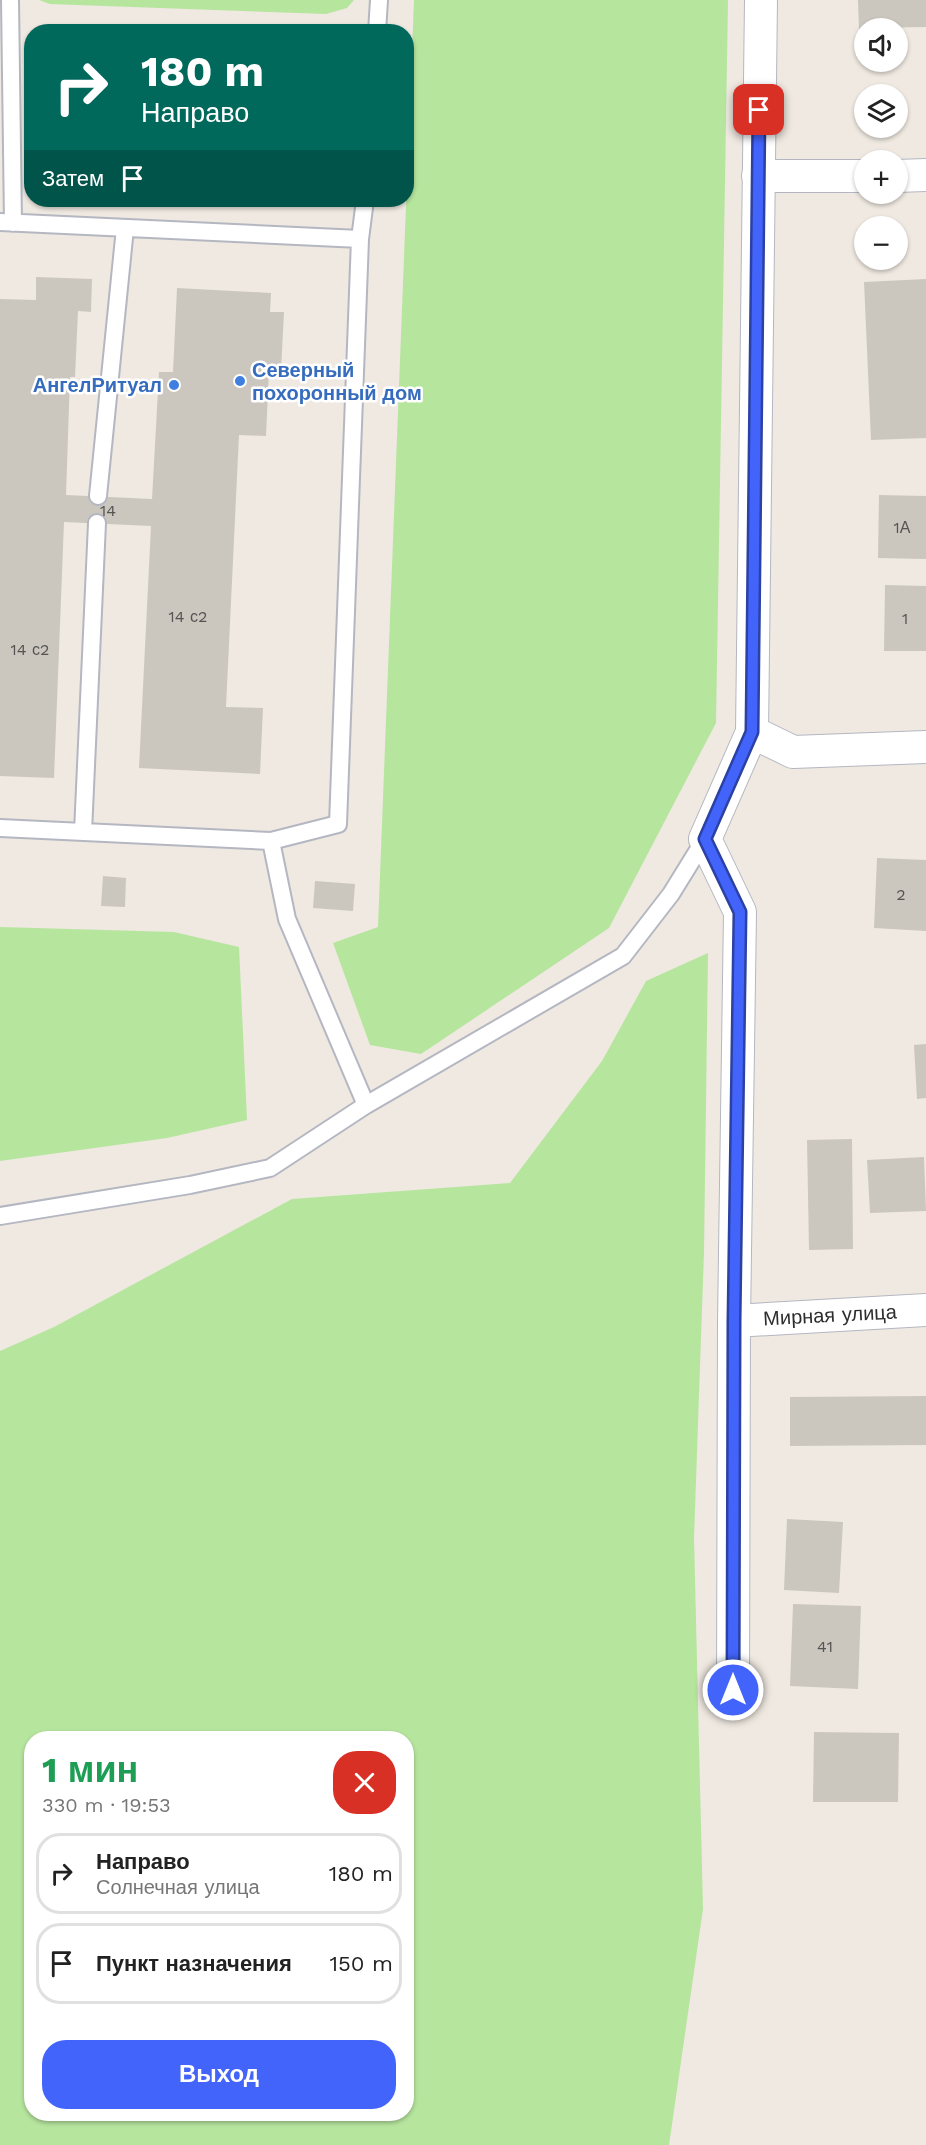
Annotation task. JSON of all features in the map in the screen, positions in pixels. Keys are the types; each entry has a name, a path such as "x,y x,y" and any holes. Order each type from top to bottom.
{"street":[{"path":"733,1690 734,1321 740,912 705,839 752,732 761,0"},
{"path":"758,176 854,176"},
{"path":"908,176 926,176"},
{"path":"752,732 793,752 926,747"},
{"name":"Мирная улица","path":"734,1321 926,1310"}],"lane":[{"path":"10,0 6,222 360,239"},
{"path":"378,24 379,0"},
{"path":"0,828 271,841 338,824 360,239 364,207"},
{"path":"98,496 125,228"},
{"path":"83,832 97,523"},
{"path":"0,1216 190,1185 270,1168 366,1105 623,956 671,894 705,839"},
{"path":"271,841 287,919 366,1105"}],"green space":[{"path":"39,0 354,0 347,8 326,14 50,4"},
{"path":"414,0 728,0 716,723 609,928 421,1054 370,1045 333,943 378,927 406,207 414,207"},
{"path":"0,927 174,932 239,947 247,1120 167,1138 0,1161"},
{"path":"708,953 704,1252 694,1538 703,1909 669,2145 0,2145 0,1351 54,1327 292,1199 510,1183 602,1061 646,981"}],"building":[{"path":"858,0 926,0 926,27 908,27 908,18 859,18"},
{"path":"36,277 92,279 91,312 78,311 75,377 70,377 66,495 152,499 159,372 173,372 177,288 271,293 270,312 284,312 281,371 269,370 266,436 239,435 226,707 263,708 260,774 139,768 151,526 64,522 54,778 0,776 0,299 36,300"},
{"path":"926,279 926,438 871,440 864,282"},
{"path":"879,495 926,496 926,559 878,558"},
{"path":"885,585 926,586 926,651 884,651"},
{"path":"877,858 926,860 926,931 874,928"},
{"path":"103,876 126,878 125,907 101,906"},
{"path":"315,881 355,884 353,911 313,908"},
{"path":"926,1044 926,1098 917,1099 914,1045"},
{"path":"852,1139 853,1249 809,1250 807,1140"},
{"path":"924,1157 926,1211 870,1213 867,1160"},
{"path":"926,1396 926,1445 790,1446 790,1397"},
{"path":"787,1519 843,1522 839,1593 784,1590"},
{"path":"793,1604 861,1606 858,1689 790,1686"},
{"path":"814,1732 899,1733 898,1802 813,1802"}],"place":[{"name":"Северный похоронный дом","path":"240,381"},
{"name":"АнгелРитуал","path":"174,385"}],"route":[{"path":"733,1690 734,1321 740,912 705,839 752,732 759,110"}]}
